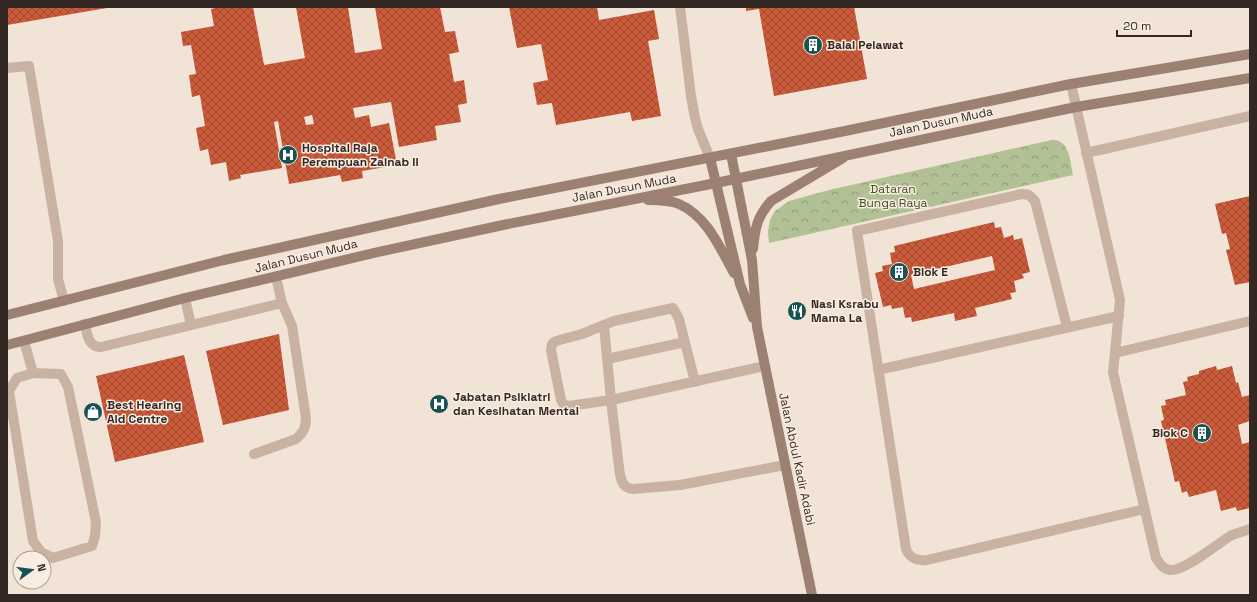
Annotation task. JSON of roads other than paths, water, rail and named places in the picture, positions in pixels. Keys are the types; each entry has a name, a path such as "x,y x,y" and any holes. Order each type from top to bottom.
{"main road":[{"path":"7,315 262,251 499,199 731,154 1071,84 1250,54"},
{"name":"Jalan Dusun Muda","path":"7,345 185,298 415,244 1076,107 1250,78"},
{"path":"752,260 755,227 764,208 771,201 851,153"},
{"name":"Jalan Abdul Kadir Adabi","path":"731,154 752,260 757,327 812,595"},
{"name":"Jalan Abdul Kadir Adabi","path":"710,158 740,284 757,327"},
{"path":"624,200 658,200 678,203 694,212 706,225 740,284"}],"lane":[{"path":"680,7 695,118 710,158"},
{"path":"7,68 29,66 59,249 58,279 64,301"},
{"path":"1071,84 1120,300 1113,372 1156,558 1164,568 1170,570 1181,568 1232,535 1250,529"},
{"path":"1086,153 1250,116"},
{"path":"1067,328 1035,201 1029,195 1022,194 857,231 906,549 913,559 920,561 927,560 1145,510"},
{"path":"254,454 296,440 301,435 306,424 292,326 282,303 276,277"},
{"path":"185,298 191,325"},
{"path":"85,324 90,343 97,347 282,303"},
{"path":"695,382 679,319 673,308 618,320 582,334 556,341 552,344 551,350 561,400 564,405 569,406 611,400 695,382 765,366"},
{"path":"878,370 1119,316"},
{"path":"1115,353 1250,321"},
{"path":"604,325 620,475 624,485 633,489 680,485 785,465"},
{"path":"24,341 33,373"},
{"path":"607,359 685,342"},
{"path":"33,373 61,374 68,387 96,522 92,546 54,558 41,552 33,541 9,391 17,378 33,373"}],"place":[{"name":"Balai Pelawat","path":"813,45"},
{"name":"Hospital Raja Perempuan Zainab II","path":"288,155"},
{"name":"Blok E","path":"899,272"},
{"name":"Nasi Ksrabu Mama La","path":"797,311"},
{"name":"Jabatan Psikiatri dan Kesihatan Mental","path":"439,404"},
{"name":"Best Hearing Aid Centre","path":"93,412"},
{"name":"Blok C","path":"1202,433"}],"park label":[{"name":"Dataran Bunga Raya","path":"893,196"}]}
